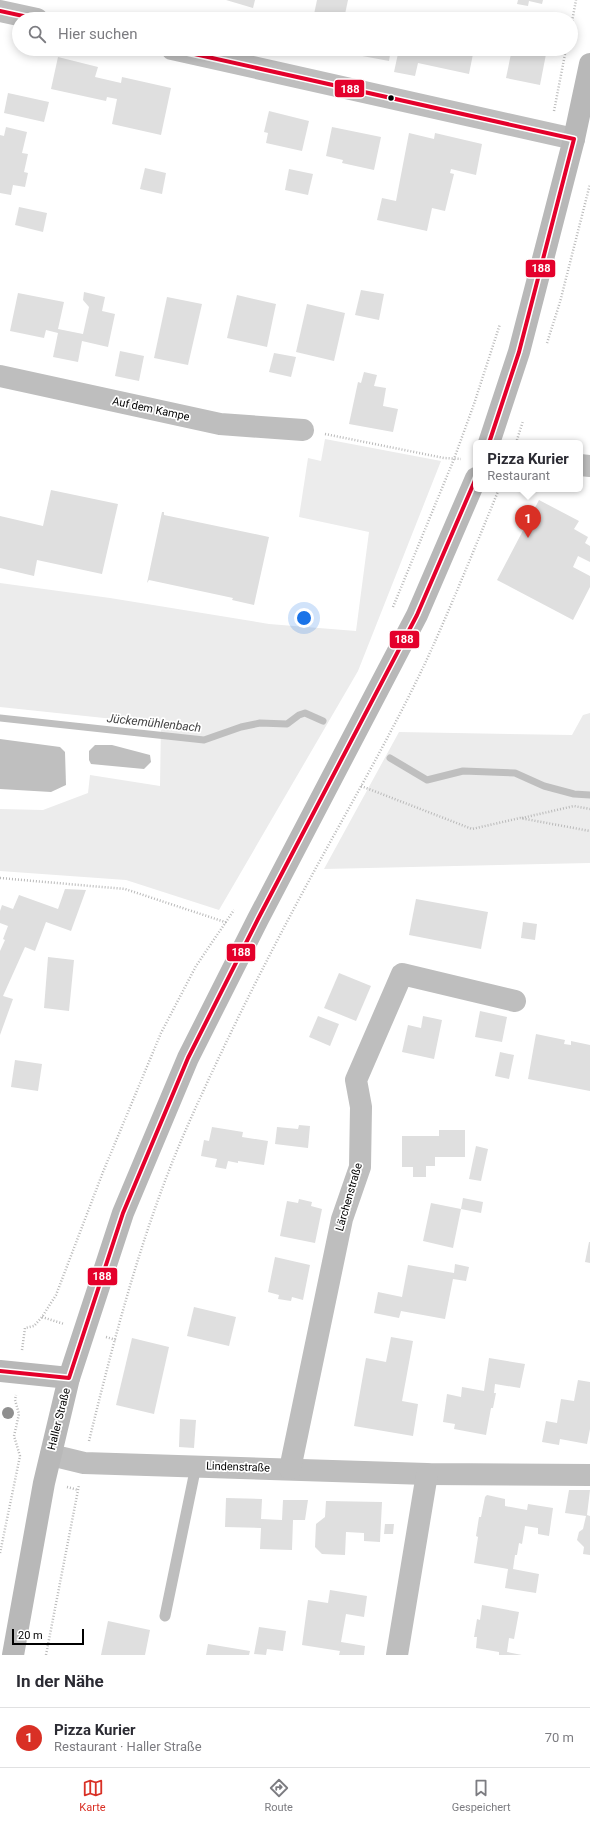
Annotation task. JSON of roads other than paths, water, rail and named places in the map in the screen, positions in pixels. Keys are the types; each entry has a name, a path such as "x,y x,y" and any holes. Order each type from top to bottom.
{"main road":[{"path":"490,440 519,352 582,140 590,64"},
{"name":"Haller Straße","path":"13,1655 51,1455 69,1378 122,1213 188,1058 250,934 417,615 473,485"},
{"path":"0,1371 69,1378"}],"street":[{"path":"0,11 12,14"},
{"path":"203,56 549,134 582,140"},
{"name":"Auf dem Kampe","path":"0,376 220,424 303,430"},
{"name":"Lärchenstraße","path":"290,1469 342,1219 360,1167 361,1107 356,1080 402,974 515,1001"},
{"name":"Lindenstraße","path":"51,1455 84,1463 427,1474 590,1475"},
{"path":"397,1655 427,1474"}],"lane":[{"path":"165,1616 196,1466"}],"waterway":[{"name":"Jückemühlenbach","path":"0,718 204,740 241,727 260,723 287,724 299,715 305,713 323,721"},
{"name":"Jückemühlenbach","path":"390,758 427,780 463,771 515,773 544,786 574,794 590,795"}],"place":[{"name":"Pizza Kurier","path":"528,538"}]}
